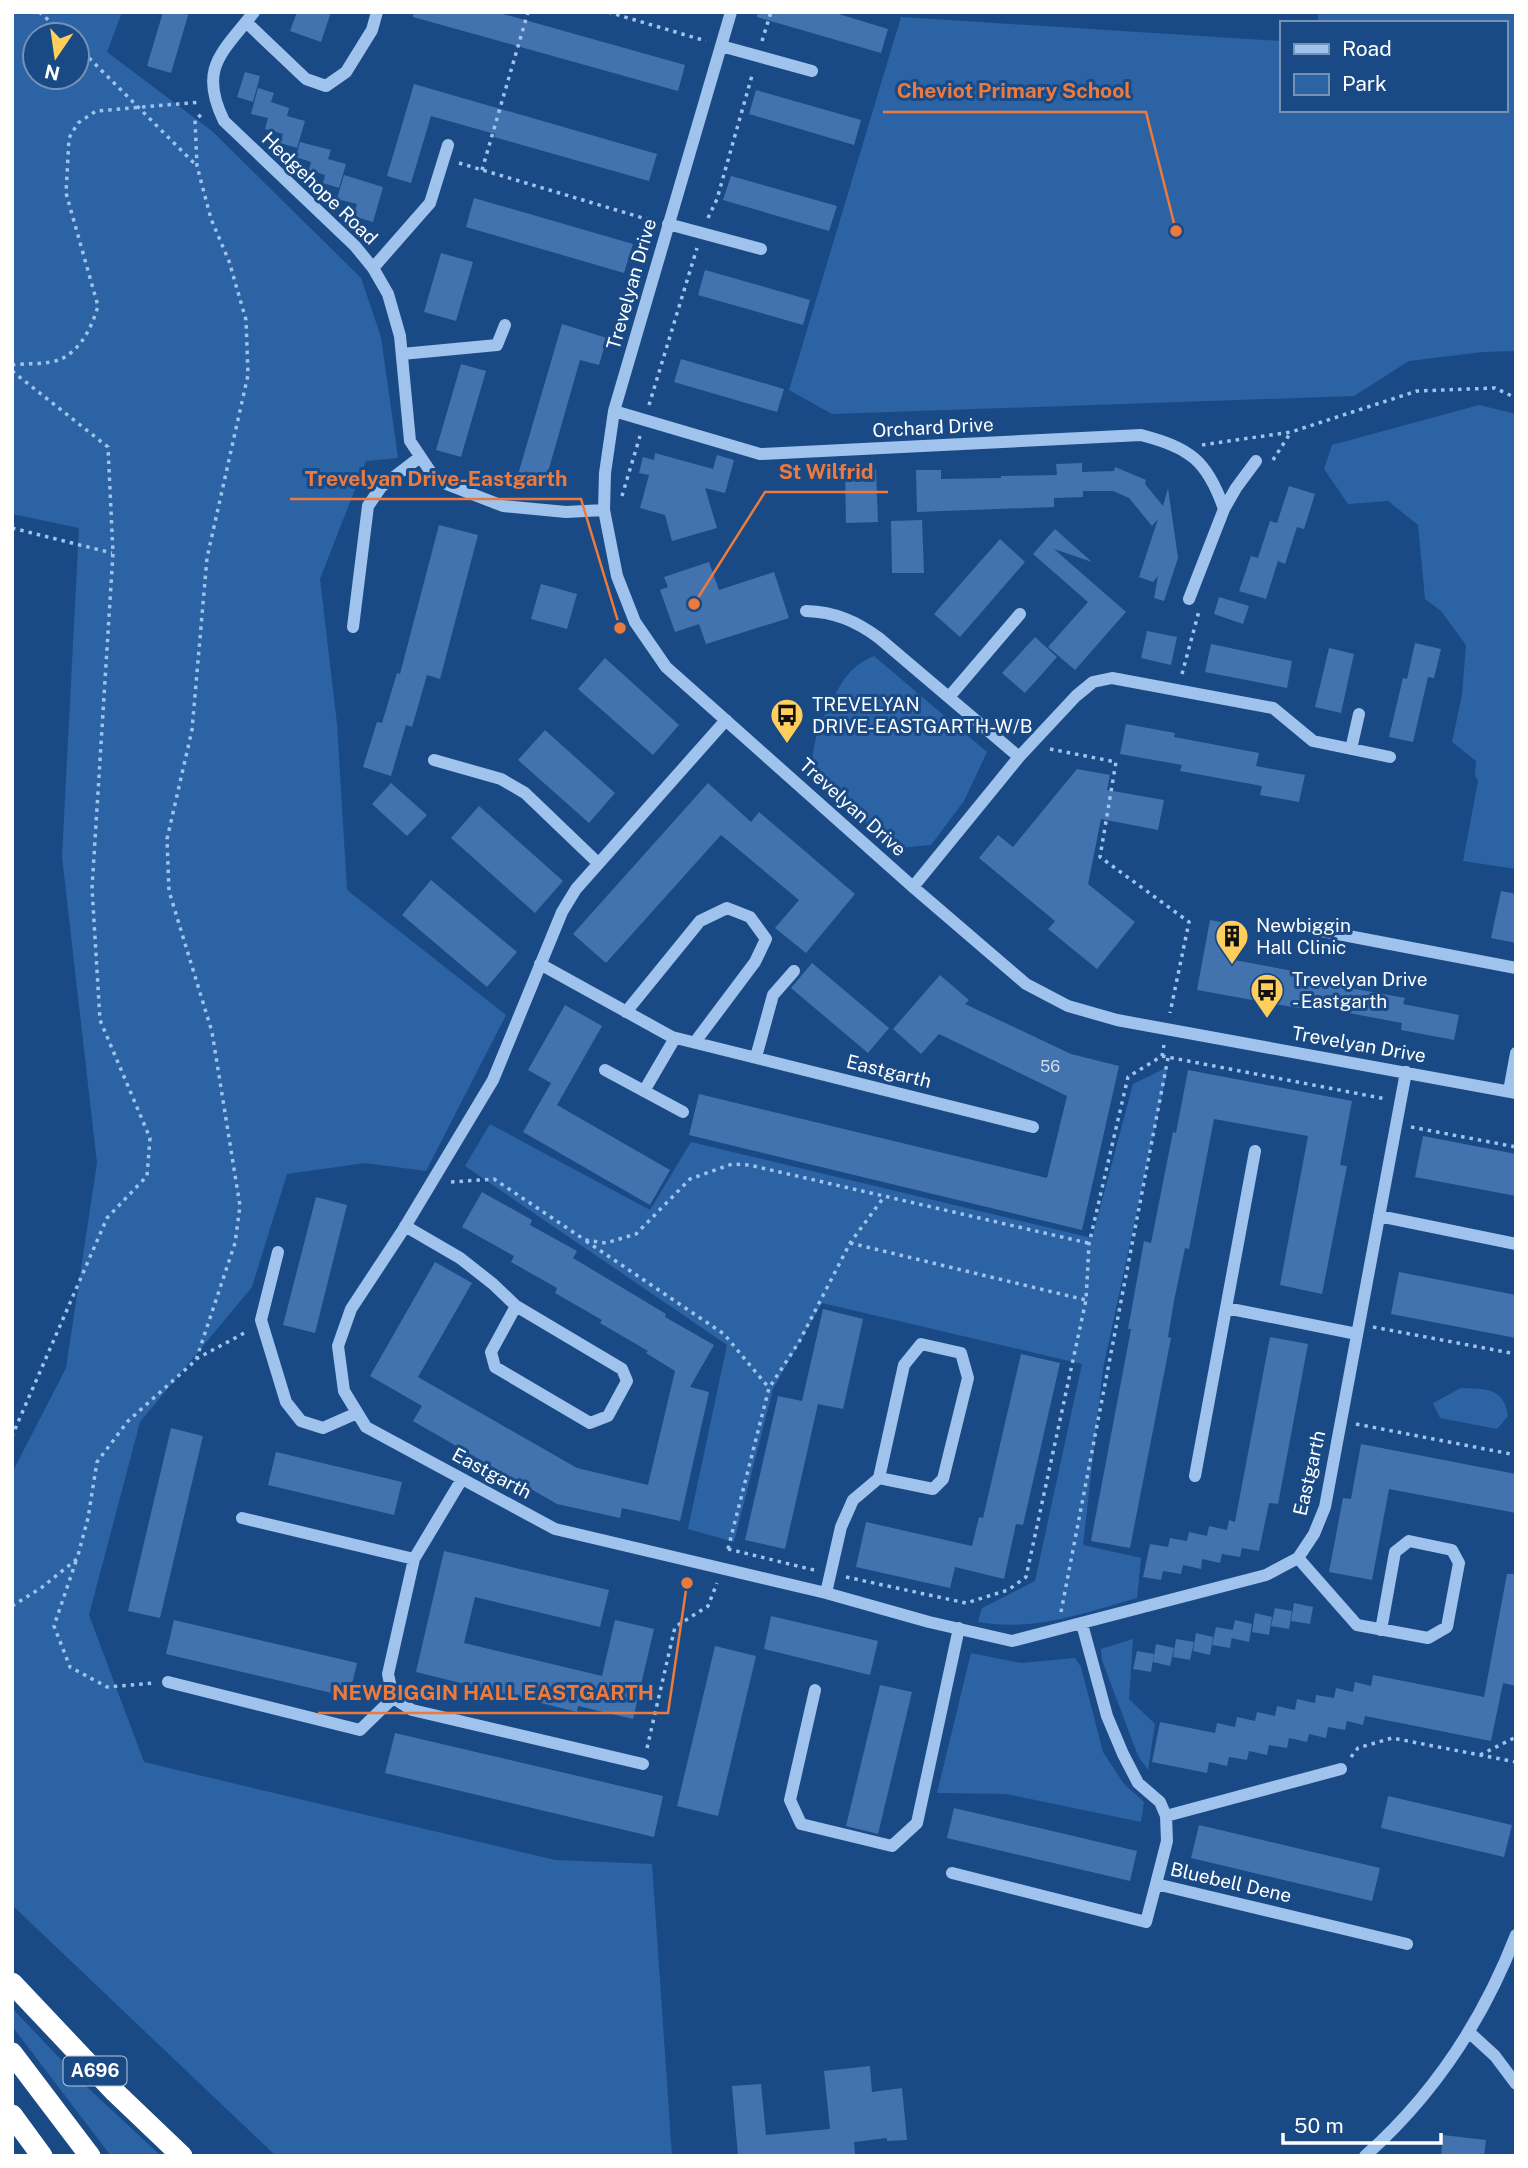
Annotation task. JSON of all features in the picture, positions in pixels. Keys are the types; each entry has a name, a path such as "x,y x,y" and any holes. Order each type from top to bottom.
{"highway":[{"name":"A696","path":"12,1983 115,2092 182,2156"},
{"name":"A696","path":"12,2053 90,2156"},
{"path":"12,2115 42,2156"}],"street":[{"path":"214,101 213,74 221,51 250,17 306,79 326,86 346,72 372,30 377,12"},
{"name":"Trevelyan Drive","path":"731,12 614,411 605,473 604,510 617,576 635,622 666,667 1026,984 1068,1006 1117,1020 1512,1092"},
{"path":"721,46 812,71"},
{"name":"Hedgehope Road","path":"214,101 224,121 355,246 373,268 388,294 400,337 410,440 436,480 503,506 566,512 604,510"},
{"path":"373,268 430,203 448,145"},
{"path":"668,225 761,249"},
{"path":"402,354 497,345 505,325"},
{"name":"Orchard Drive","path":"614,411 760,454 1141,435 1180,448 1199,462 1215,482 1224,509"},
{"path":"352,627 368,506 381,487 420,457"},
{"path":"1195,602 1224,509 1256,461"},
{"path":"806,611 827,611 857,622 1019,757"},
{"path":"949,697 1020,614"},
{"path":"913,887 1029,745 1093,682 1112,678 1273,708 1313,741 1390,757"},
{"path":"1351,749 1359,714"},
{"name":"Eastgarth","path":"726,720 576,889 562,912 493,1080 405,1226 351,1309 338,1346 344,1391 366,1427 555,1529 826,1593 1012,1641 1266,1575 1298,1558 1314,1534 1325,1507 1406,1072"},
{"path":"434,760 501,779 525,793 598,863"},
{"path":"626,1012 700,921 727,908 750,917 766,939 755,962 695,1042"},
{"path":"1317,930 1516,968"},
{"name":"Eastgarth","path":"540,964 675,1038 1033,1127"},
{"path":"756,1057 773,995 794,971"},
{"path":"644,1091 675,1038"},
{"path":"1512,1092 1516,1053"},
{"path":"605,1070 683,1112"},
{"path":"1195,1476 1255,1151"},
{"path":"1379,1216 1516,1244"},
{"path":"405,1226 460,1258 516,1306 622,1369 627,1381 608,1416 590,1423 495,1367 491,1352 516,1306"},
{"path":"278,1252 261,1320 286,1402 301,1421 323,1428 357,1413"},
{"path":"1226,1308 1358,1330"},
{"path":"826,1593 841,1527 853,1500 879,1478 904,1365 922,1344 961,1353 968,1378 943,1479 933,1489 879,1478"},
{"path":"462,1479 414,1559 388,1674 393,1698 412,1710 643,1764"},
{"path":"242,1518 414,1559"},
{"path":"1298,1558 1357,1625 1381,1630 1428,1638 1447,1627 1458,1563 1452,1550 1409,1541 1395,1552 1381,1630"},
{"path":"1082,1624 1107,1716 1123,1754 1138,1783 1160,1801 1166,1815 1167,1841 1156,1884"},
{"path":"815,1690 790,1800 801,1824 892,1846 917,1823 959,1628"},
{"path":"168,1682 360,1730 393,1698"},
{"path":"1166,1815 1341,1769"},
{"name":"Bluebell Dene","path":"952,1873 1146,1923 1156,1884 1407,1944"},
{"path":"1365,2156 1415,2104 1470,2033 1501,1974 1516,1935"},
{"path":"1470,2033 1495,2056 1516,2084"}],"path":[{"path":"482,170 528,12"},
{"path":"608,12 721,46"},
{"path":"604,510 622,497 702,233 717,199 771,12"},
{"path":"91,60 197,166"},
{"path":"12,365 60,360 73,351 84,338 93,323 98,306 66,193 69,138 78,123 96,111 214,101"},
{"path":"196,1360 235,1243 240,1206 212,1032 169,891 167,839 192,730 207,558 248,375 246,320 229,261 211,219 197,166 195,120 214,101"},
{"path":"443,159 668,225"},
{"path":"12,371 107,447 113,553 93,901 100,1020 150,1138 147,1176 107,1218 12,1436"},
{"path":"1180,448 1291,432 1417,391 1495,388 1516,398"},
{"path":"1271,464 1291,432"},
{"path":"12,528 113,553"},
{"path":"1178,690 1195,602"},
{"path":"728,1549 966,1603 1008,1590 1026,1577 1086,1300 1089,1244 1128,1077 1162,1056 1189,922 1100,857 1115,762 1029,745"},
{"path":"1162,1056 1386,1098 1396,1124 1516,1147"},
{"path":"1058,1630 1168,1058"},
{"path":"585,1240 606,1243 636,1234 690,1179 732,1164 749,1164 1089,1244"},
{"path":"431,1183 494,1179 724,1334 769,1388"},
{"path":"643,1764 675,1627 708,1606 723,1569 769,1388 799,1342 850,1243 884,1197"},
{"path":"850,1243 1086,1300"},
{"path":"168,1682 107,1687 70,1667 54,1626 88,1518 97,1462 128,1421 196,1360 262,1324"},
{"path":"1358,1330 1516,1354"},
{"path":"1340,1422 1516,1455"},
{"path":"12,1606 41,1588 77,1559"},
{"path":"1480,1755 1516,1737"},
{"path":"1341,1769 1358,1748 1392,1738 1516,1762"}],"green space":[{"path":"12,12 122,12 107,52 212,131 361,278 381,337 398,458 366,461 320,579 337,724 347,890 506,1015 426,1171 365,1163 287,1174 252,1287 140,1422 89,1615 144,1762 555,1860 652,1864 672,2156 276,2156 12,1905 12,1473 66,1368 97,1163 62,857 79,528 12,514"},
{"path":"1318,12 1516,12 1516,351 1409,361 1354,396 832,414 789,390 901,17 1280,41 1280,112 1507,112 1507,21 1318,21"},
{"path":"1479,405 1516,414 1516,869 1463,861 1478,781 1475,775 1476,761 1452,742 1462,695 1466,645 1441,611 1425,599 1418,525 1388,501 1348,504 1324,469 1332,445"},
{"path":"874,656 987,752 964,801 931,845 899,848 836,796 816,772 813,762 814,748 826,712 852,670"},
{"path":"1168,1067 1103,1369 1083,1545 1141,1558 1137,1598 1039,1623 1019,1625 978,1622 982,1608 1035,1581 1082,1364 822,1303 773,1389 734,1542 688,1529 727,1345 465,1166 490,1124 650,1210 691,1142 1092,1238 1133,1084"},
{"path":"1461,1388 1485,1390 1498,1395 1508,1416 1497,1429 1440,1418 1433,1403"},
{"path":"1133,1639 1129,1699 1155,1724 1148,1770 1138,1756 1102,1660 1101,1649"},
{"path":"971,1653 1021,1663 1075,1658 1081,1667 1103,1752 1124,1784 1144,1802 1141,1822 1006,1794 937,1793"},
{"path":"12,2008 86,2086 161,2156 111,2156 12,2026"}],"building":[{"path":"163,12 189,12 171,73 147,66"},
{"path":"297,12 331,12 321,42 290,31"},
{"path":"413,12 496,12 685,65 678,91 413,17"},
{"path":"757,12 832,12 888,29 881,53 757,17"},
{"path":"245,72 260,76 253,102 237,97"},
{"path":"414,84 657,154 649,181 494,137 495,134 431,116 411,183 387,176"},
{"path":"258,88 274,93 271,102 289,108 287,116 305,121 297,148 280,143 283,134 265,129 268,118 251,114"},
{"path":"756,90 861,120 854,145 749,114"},
{"path":"300,142 331,150 328,159 346,164 339,188 323,183 325,175 309,170 311,162 296,157"},
{"path":"344,175 383,187 373,222 353,216 357,204 337,199"},
{"path":"731,176 837,206 829,231 723,200"},
{"path":"474,198 633,244 624,273 466,227"},
{"path":"441,253 473,262 456,321 424,312"},
{"path":"705,270 810,300 803,325 698,295"},
{"path":"562,324 607,338 599,365 580,360 544,486 517,478"},
{"path":"681,359 784,389 777,412 674,382"},
{"path":"461,364 486,371 461,457 436,450"},
{"path":"655,453 713,469 717,455 734,460 725,493 705,488 717,528 672,541 665,515 640,508 649,475 639,473 643,457 654,460"},
{"path":"1082,463 1082,472 1114,471 1115,467 1146,480 1145,484 1163,506 1168,488 1178,558 1164,601 1154,598 1158,576 1153,582 1139,577 1158,519 1152,526 1129,498 1113,491 1083,491 1083,497 1054,498 1054,507 917,512 916,470 941,470 941,479 1001,478 1057,475 1056,464"},
{"path":"876,469 878,522 846,523 845,470"},
{"path":"1289,486 1315,494 1304,529 1297,527 1285,564 1278,561 1266,599 1239,591 1251,556 1258,558 1270,521 1277,523"},
{"path":"922,520 924,573 892,573 891,521"},
{"path":"439,525 478,535 440,679 427,675 412,727 406,725 391,776 363,767 377,722 382,723 397,673 400,674"},
{"path":"1055,529 1092,562 1054,549 1126,612 1075,670 1048,647 1088,602 1033,554"},
{"path":"1000,539 1025,562 960,637 934,614"},
{"path":"709,562 719,590 774,572 789,618 706,644 699,624 675,632 660,590 668,587 664,577"},
{"path":"541,584 577,594 567,629 531,619"},
{"path":"1219,597 1249,606 1243,624 1214,614"},
{"path":"1147,631 1177,637 1171,665 1141,658"},
{"path":"1035,637 1057,657 1025,693 1002,673"},
{"path":"1415,643 1441,649 1434,678 1428,677 1413,742 1389,737 1403,678 1407,679"},
{"path":"1211,644 1292,661 1287,688 1205,672"},
{"path":"1329,648 1354,654 1341,713 1315,707"},
{"path":"605,658 679,725 653,755 578,689"},
{"path":"1126,724 1175,733 1174,737 1259,753 1256,766 1305,775 1299,802 1260,795 1262,786 1180,771 1182,765 1120,754"},
{"path":"545,730 615,793 589,823 518,760"},
{"path":"1077,769 1110,775 1107,790 1164,800 1158,830 1101,819 1088,884 1135,922 1097,969 1048,929 1055,921 979,858 998,835 1013,847"},
{"path":"391,783 427,815 407,836 372,804"},
{"path":"708,783 751,822 759,812 855,894 806,953 775,928 799,900 721,835 606,963 573,934"},
{"path":"479,806 563,881 535,913 451,838"},
{"path":"431,880 517,952 487,987 402,915"},
{"path":"1501,891 1516,894 1516,943 1491,938"},
{"path":"1210,920 1236,925 1229,959 1352,982 1350,988 1405,998 1403,1004 1459,1015 1454,1040 1401,1030 1402,1023 1349,1013 1350,1007 1315,1001 1314,1011 1197,990"},
{"path":"812,963 889,1028 868,1053 791,988"},
{"path":"940,975 969,1000 965,1004 1071,1054 1119,1066 1082,1230 689,1135 699,1094 1047,1178 1067,1096 939,1034 921,1054 893,1029"},
{"path":"565,1005 602,1026 557,1105 670,1170 650,1205 523,1132 551,1083 528,1070"},
{"path":"1188,1070 1352,1101 1340,1165 1347,1166 1322,1294 1280,1285 1308,1136 1214,1119 1189,1249 1185,1248 1174,1301 1168,1337 1171,1338 1130,1548 1091,1541 1131,1329 1128,1329 1144,1241 1151,1243"},
{"path":"1423,1136 1516,1154 1516,1196 1415,1177"},
{"path":"482,1192 532,1220 530,1225 577,1251 573,1258 714,1345 690,1387 709,1392 680,1521 622,1508 620,1518 557,1504 413,1421 422,1406 370,1376 435,1262 472,1283 418,1377 577,1468 648,1485 675,1371 646,1353 648,1351 600,1323 602,1320 555,1293 557,1288 511,1262 514,1256 462,1227"},
{"path":"316,1197 347,1205 315,1333 283,1325"},
{"path":"1399,1272 1516,1295 1516,1338 1391,1314"},
{"path":"823,1309 863,1319 843,1409 818,1404 785,1549 745,1540 778,1396 802,1401"},
{"path":"1270,1337 1308,1344 1278,1504 1269,1503 1259,1551 1242,1548 1240,1557 1222,1554 1220,1563 1202,1559 1201,1569 1183,1565 1181,1574 1163,1571 1161,1580 1143,1577 1150,1544 1168,1547 1170,1538 1187,1541 1189,1532 1207,1536 1209,1526 1227,1530 1229,1520 1235,1522"},
{"path":"1021,1354 1060,1363 1023,1525 1016,1524 1004,1579 955,1567 950,1588 856,1567 866,1522 972,1546 979,1517 983,1518"},
{"path":"171,1428 203,1436 160,1618 128,1611"},
{"path":"1361,1444 1516,1474 1516,1513 1389,1489 1372,1580 1329,1572 1343,1498 1351,1499"},
{"path":"276,1452 402,1482 394,1515 268,1485"},
{"path":"444,1551 609,1590 600,1627 475,1597 464,1643 602,1676 615,1620 654,1629 633,1719 578,1706 577,1712 416,1672"},
{"path":"1507,1574 1516,1574 1516,1686 1503,1683 1491,1741 1365,1716 1363,1725 1347,1721 1345,1730 1328,1727 1326,1738 1309,1734 1307,1742 1289,1738 1287,1748 1269,1745 1267,1755 1249,1751 1247,1760 1229,1757 1227,1766 1209,1762 1207,1773 1152,1762 1160,1722 1215,1733 1217,1723 1235,1727 1237,1717 1255,1721 1257,1712 1275,1716 1277,1706 1295,1710 1297,1699 1315,1703 1316,1695 1334,1698 1336,1688 1353,1692 1355,1682 1371,1686 1373,1675 1484,1697"},
{"path":"1294,1603 1313,1607 1310,1624 1291,1621"},
{"path":"1275,1608 1292,1611 1289,1629 1271,1626"},
{"path":"1255,1613 1272,1617 1269,1635 1252,1632"},
{"path":"771,1616 878,1641 870,1675 764,1649"},
{"path":"174,1620 357,1663 349,1697 166,1654"},
{"path":"1235,1620 1252,1624 1249,1642 1231,1638"},
{"path":"1216,1627 1233,1630 1230,1648 1212,1645"},
{"path":"1196,1633 1213,1637 1210,1655 1193,1651"},
{"path":"1176,1639 1194,1642 1190,1660 1173,1657"},
{"path":"1156,1644 1174,1648 1170,1666 1153,1662"},
{"path":"715,1646 756,1656 718,1816 677,1806"},
{"path":"1137,1651 1154,1654 1151,1672 1133,1669"},
{"path":"880,1685 912,1692 878,1834 846,1826"},
{"path":"395,1733 663,1796 654,1837 385,1773"},
{"path":"1388,1796 1512,1825 1504,1857 1381,1828"},
{"path":"954,1808 1137,1851 1130,1881 947,1838"},
{"path":"1199,1825 1380,1868 1372,1901 1191,1858"},
{"path":"870,2066 872,2092 902,2088 907,2140 887,2141 887,2138 854,2142 855,2154 842,2156 738,2156 732,2086 761,2084 766,2135 830,2129 824,2071"},
{"path":"1443,2135 1486,2140 1484,2156 1441,2156"}],"place":[{"name":"Cheviot Primary School","path":"1176,231"},
{"name":"St Wilfrid","path":"694,604"},
{"name":"Trevelyan Drive-Eastgarth","path":"620,628"},
{"name":"TREVELYAN DRIVE-EASTGARTH-W/B","path":"787,745"},
{"name":"Newbiggin Hall Clinic","path":"1232,966"},
{"name":"Trevelyan Drive - Eastgarth","path":"1267,1020"},
{"name":"NEWBIGGIN HALL EASTGARTH","path":"687,1583"}]}
